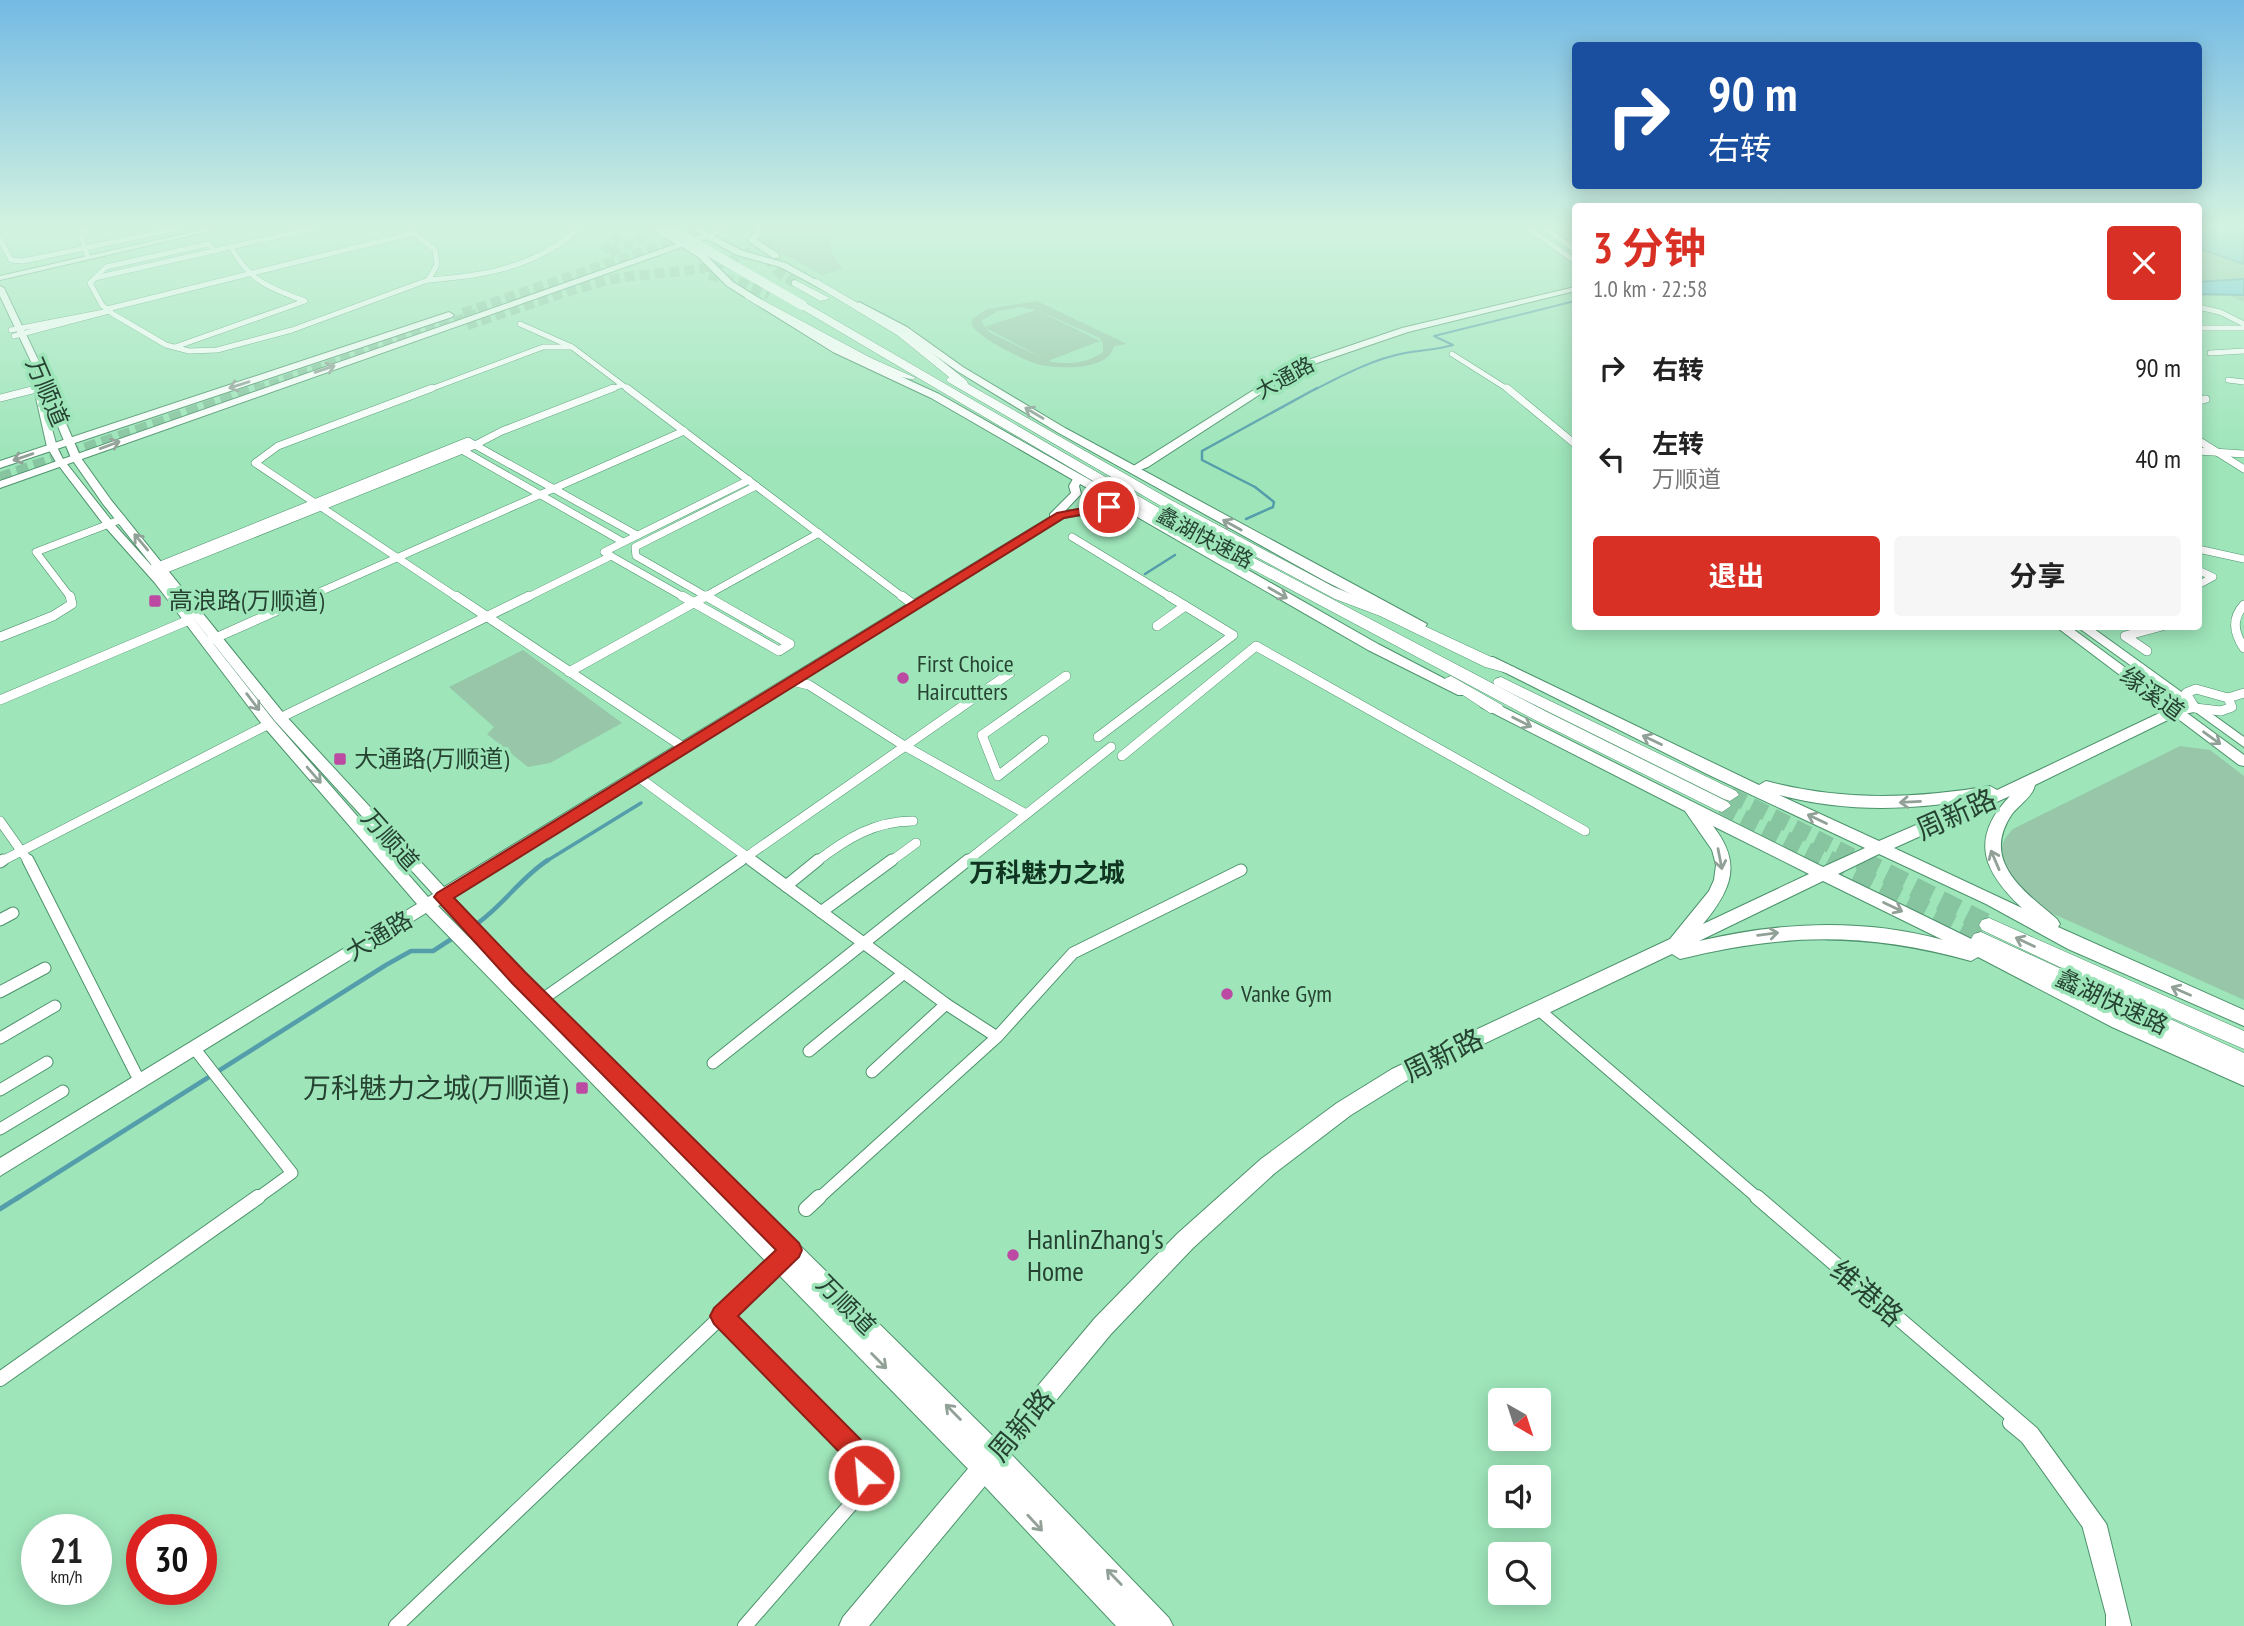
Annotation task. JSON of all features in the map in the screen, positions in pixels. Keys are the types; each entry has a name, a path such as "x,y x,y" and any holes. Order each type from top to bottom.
{"highway":[{"path":"759,302 867,360 977,409"},
{"path":"781,302 932,388"},
{"name":"蠡湖快速路","path":"803,302 974,392 1166,503 1726,801 1541,716 1154,512 977,409 803,302"},
{"path":"840,302 943,367"},
{"path":"845,302 901,333 974,392"},
{"path":"1332,591 1385,613 1490,664 1507,668"},
{"path":"1343,611 1352,624 1496,709"},
{"name":"蠡湖快速路","path":"2244,1040 1985,932 2244,1063"}],"main road":[{"path":"0,465 483,302"},
{"path":"0,485 500,302"},
{"path":"758,302 836,350 935,396 1373,647 1968,944 2027,977 2244,1078"},
{"path":"849,302 904,329 960,369 1132,470 1327,578 1714,771 1993,900 2074,944 2244,1018"},
{"name":"周新路","path":"852,1626 1108,1331 1272,1172 1351,1114 1399,1083 1538,1013 1882,849 2028,785 2177,713 2197,709"},
{"path":"1714,771 1785,792 1853,803 1932,801 2028,785"},
{"path":"2028,785 1997,821 1990,847 1993,860 2014,890 2074,944"},
{"path":"1674,950 1719,892 1723,876 1722,857 1716,842 1683,804"},
{"path":"1674,950 1767,934 1850,930 1886,934 1949,947 2027,977"},
{"name":"周新路","path":"860,1626 993,1464"}],"street":[{"name":"万顺道","path":"5,302 16,332 76,458 211,640 275,721 433,900 993,1464 1161,1626"},
{"path":"103,302 108,310 166,345 189,351 217,350 292,330 368,302"},
{"path":"16,332 139,302"},
{"path":"175,347 303,302"},
{"name":"大通路","path":"1132,470 1145,465 1279,378 1311,362 1405,330 1522,302"},
{"name":"万顺道","path":"0,307 16,332"},
{"path":"2202,308 2220,312 2244,326"},
{"path":"520,324 572,347 913,604"},
{"path":"2202,328 2244,326"},
{"path":"572,347 543,347 278,446 255,463 681,746"},
{"path":"2210,354 2244,351"},
{"path":"1452,354 1504,384 1572,441"},
{"path":"2228,380 2244,382"},
{"path":"158,568 321,507 475,445 502,431 622,385"},
{"path":"0,398 42,388"},
{"name":"万顺道","path":"42,388 51,447 109,524 158,568 189,620 211,640"},
{"path":"211,640 684,431"},
{"path":"158,568 313,502 468,441 637,536"},
{"path":"2202,443 2244,469"},
{"path":"462,450 623,542"},
{"path":"2202,451 2244,454"},
{"name":"大通路","path":"138,1081 1058,514 1076,494 1074,486 1078,479"},
{"path":"753,483 635,547 636,556 790,644 779,651 604,552 753,483"},
{"name":"大通路","path":"0,1165 1061,515 1124,505"},
{"path":"0,637 60,612 72,604 71,598 37,552 122,520"},
{"path":"569,672 818,533"},
{"path":"1072,537 1233,635 1098,737"},
{"path":"2202,550 2244,559"},
{"path":"0,862 275,721 611,555"},
{"path":"2202,572 2213,578 2202,583"},
{"path":"2244,605 2240,608 2234,625 2237,640 2244,648"},
{"path":"1157,626 1185,606"},
{"path":"0,700 189,620"},
{"name":"缘溪道","path":"2066,630 2244,762"},
{"name":"缘溪道","path":"2088,630 2244,743"},
{"path":"2147,630 2125,636 2147,651"},
{"path":"1122,756 1256,646 1585,831"},
{"path":"536,1004 1010,673"},
{"path":"1044,740 998,776 982,735 1066,676"},
{"path":"792,681 809,685 904,745 1026,814"},
{"path":"2228,698 2232,708 2221,711 2197,709 2186,693 2196,689 2228,698 2244,693"},
{"path":"713,1063 1111,747"},
{"path":"637,776 946,1004 997,1037"},
{"path":"786,886 859,831 897,820 913,821"},
{"path":"0,821 23,850 138,1081"},
{"path":"821,912 916,843"},
{"path":"806,1209 997,1037 1073,953 1241,870"},
{"path":"0,920 13,913"},
{"path":"0,992 45,968"},
{"path":"809,1051 904,973"},
{"path":"872,1072 946,1004"},
{"path":"0,1038 55,1006"},
{"name":"维港路","path":"1538,1013 2027,1437 2089,1524 2113,1614 2113,1626"},
{"name":"维港路","path":"1538,1013 2032,1433 2100,1527 2124,1626"},
{"path":"0,1379 292,1173 194,1048"},
{"path":"0,1090 47,1062"},
{"path":"0,1129 63,1091"},
{"path":"396,1626 785,1255"},
{"path":"722,1316 861,1457 864,1475 853,1502 745,1626"},
{"name":"万顺道","path":"993,1464 1132,1626"}],"green space":[{"path":"1039,302 1127,344 1114,346 1110,354 1094,364 1071,367 1041,365 1004,349 983,336 972,325 972,319 987,309","holes":["1021,307 1036,310 985,327 981,321 998,311","1037,310 1100,338 1103,352 1083,361 1048,361 1100,341","986,328 1046,360 989,332"]},
{"path":"523,650 622,723 550,763 528,767 487,734 494,727 449,687"},
{"path":"2180,746 2210,750 2244,776 2244,1000 2036,906 2012,879 2002,860 2005,839 2013,829"}],"waterway":[{"path":"1314,390 1381,359 1453,345 1434,336 1571,302"},
{"path":"1246,519 1273,507 1274,502 1255,487 1202,460 1202,451 1317,388"},
{"path":"1145,574 1175,555"},
{"path":"547,861 641,803"},
{"path":"475,925 547,861"},
{"path":"16,1199 386,965 411,951 433,951 453,938"},
{"path":"0,1209 19,1197"}],"tunnel":[{"path":"463,313 496,302"},
{"path":"467,325 536,302"},
{"path":"256,390 477,314"},
{"path":"0,478 261,388"},
{"path":"1730,795 1860,860"},
{"path":"1722,806 1831,862"},
{"path":"1828,860 1981,939"},
{"path":"1860,860 1864,862"},
{"path":"1860,860 1989,925"}],"place":[{"name":"高浪路(万顺道)","path":"155,601"},
{"name":"First Choice Haircutters","path":"903,678"},
{"name":"大通路(万顺道)","path":"340,759"},
{"name":"Vanke Gym","path":"1227,994"},
{"name":"万科魅力之城(万顺道)","path":"582,1088"},
{"name":"HanlinZhang's Home","path":"1013,1255"}],"district":[{"name":"万科魅力之城","path":"1047,873"}],"route":[{"path":"864,1475 861,1457 722,1316 791,1250 519,978 443,897 1061,515 1109,507"}]}
